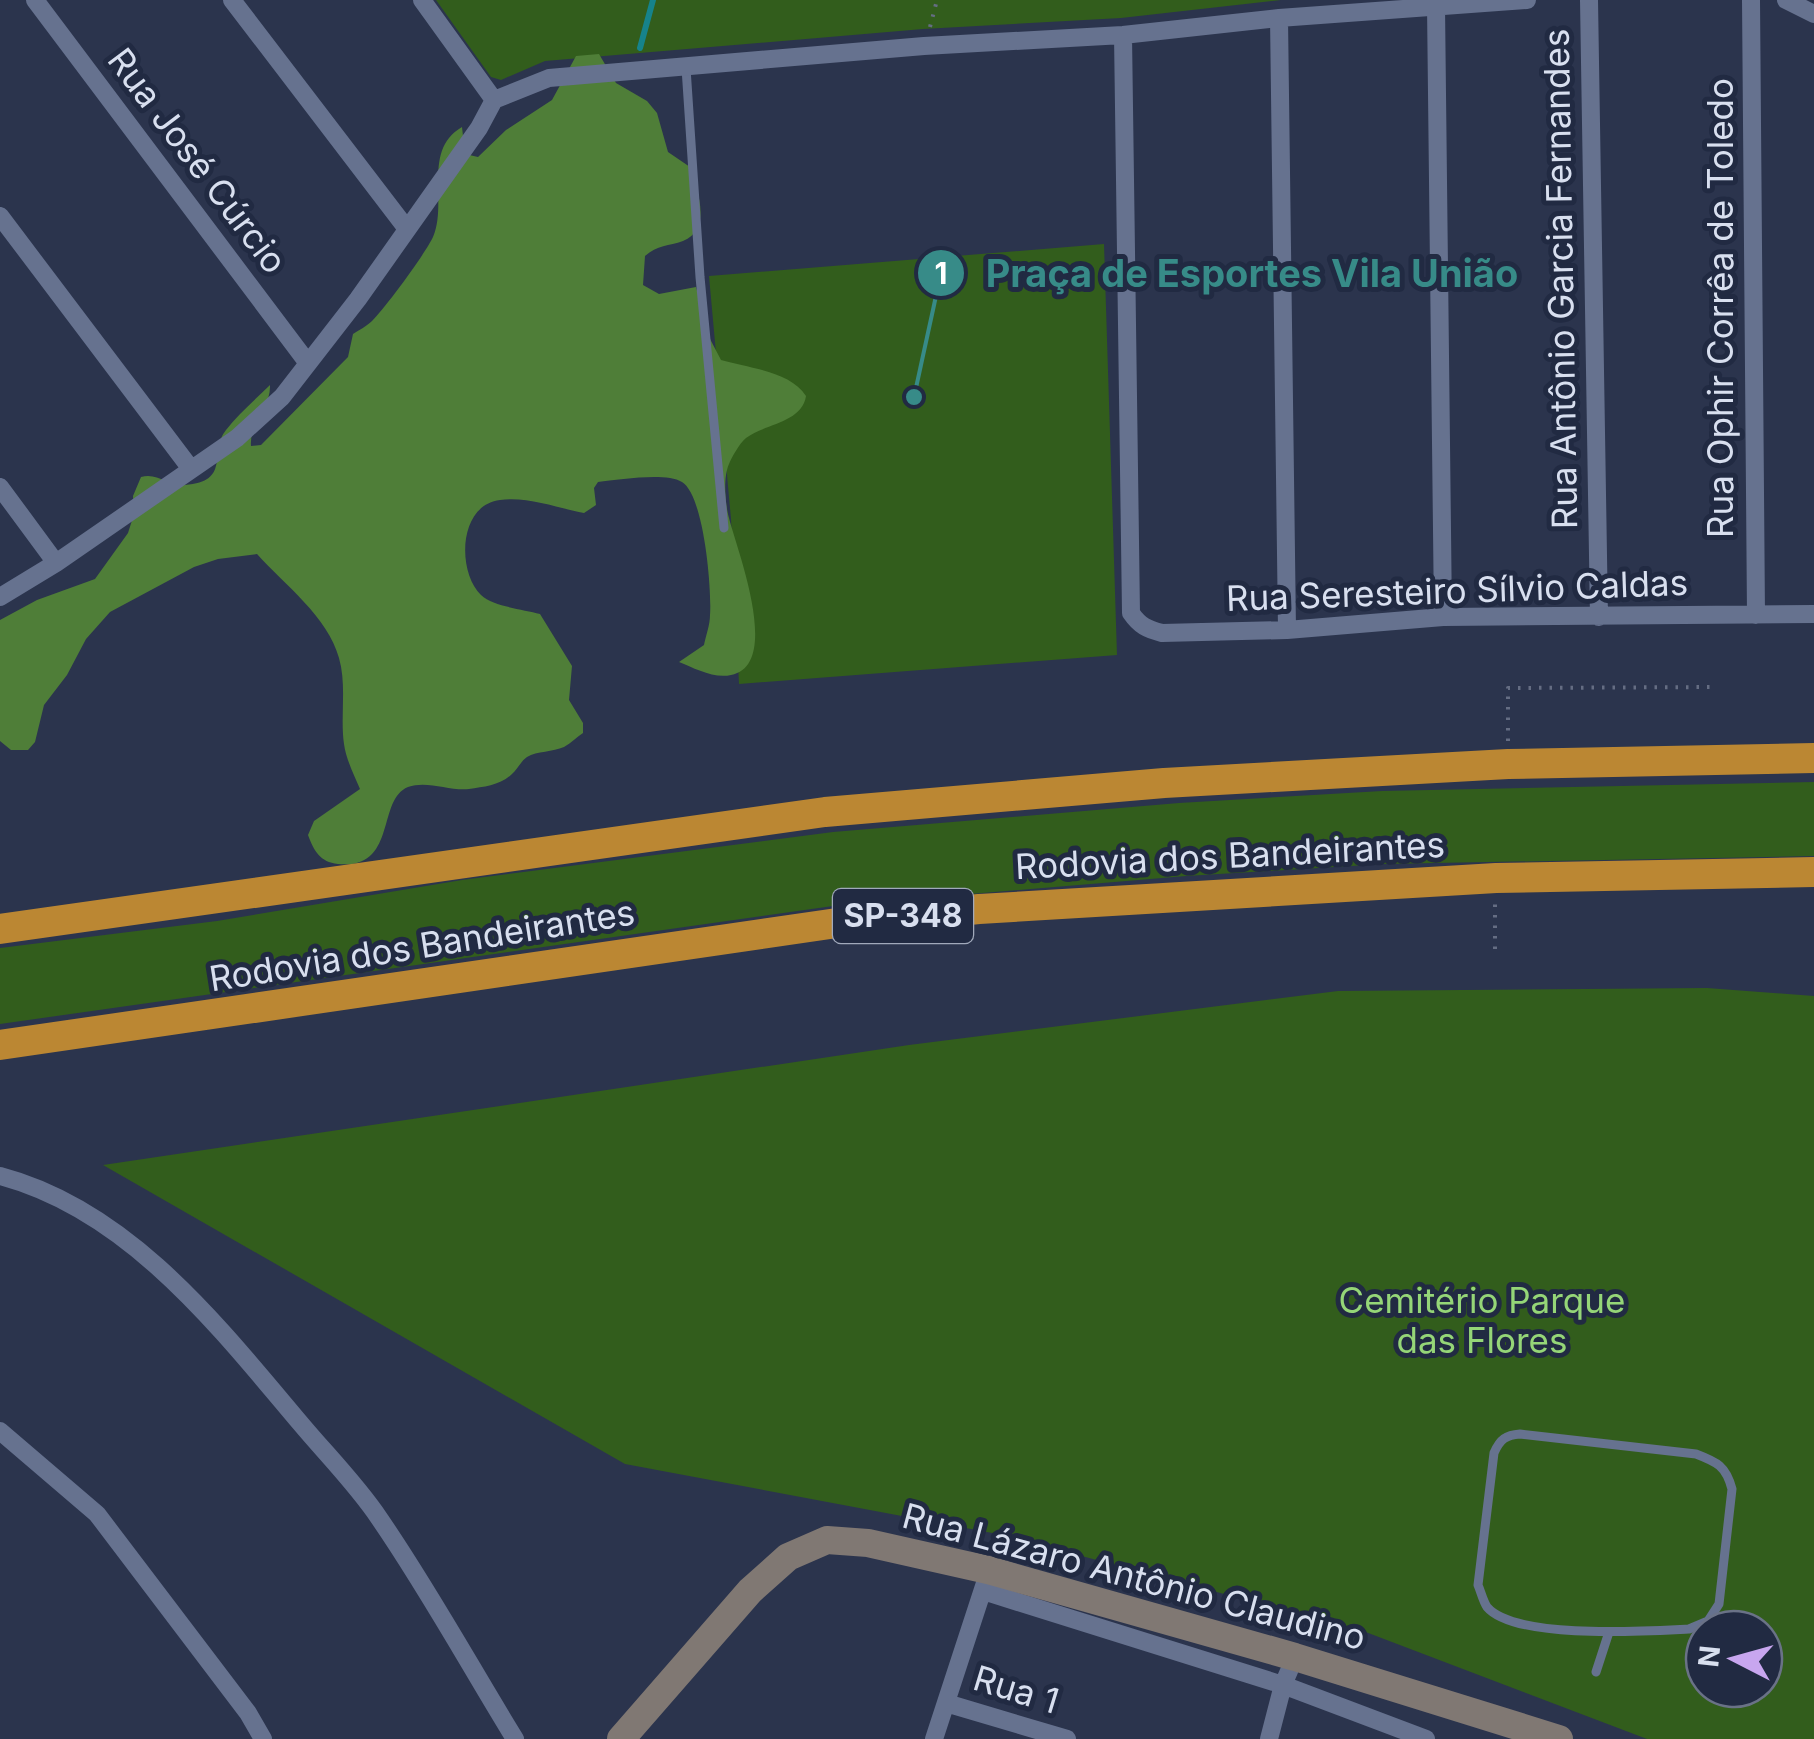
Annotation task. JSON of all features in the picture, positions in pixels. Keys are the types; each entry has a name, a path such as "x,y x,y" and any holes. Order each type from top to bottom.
{"highway":[{"name":"Rodovia dos Bandeirantes","path":"0,929 648,834 825,812 1164,783 1508,764 1814,758"},
{"name":"Rodovia dos Bandeirantes","path":"0,1045 837,922 979,909 1496,878 1814,872"}],"main road":[{"name":"Rua Lázaro Antônio Claudino","path":"607,1739 629,1730 750,1591 788,1557 827,1540 868,1543 986,1581 1295,1657 1559,1739"}],"street":[{"name":"Rua José Cúrcio","path":"35,0 307,362"},
{"path":"232,0 406,229"},
{"path":"422,0 494,100"},
{"path":"0,597 237,438 271,408 358,299 480,128 494,100 549,78 1527,0"},
{"name":"Rua Antônio Garcia Fernandes","path":"1589,0 1599,616"},
{"name":"Rua Ophir Corrêa de Toledo","path":"1751,0 1756,616"},
{"path":"1786,0 1814,14"},
{"path":"1436,6 1443,617"},
{"path":"1279,18 1287,630"},
{"name":"Rua Seresteiro Sílvio Caldas","path":"1123,35 1132,614 1146,629 1162,633 1287,630 1443,617 1814,614"},
{"path":"0,216 191,469"},
{"path":"0,487 56,563"},
{"path":"0,1176 22,1182 98,1220 132,1245 194,1303 378,1516 515,1739"},
{"path":"0,1432 97,1514 248,1713 263,1739"},
{"path":"934,1739 986,1581 1426,1739"},
{"path":"1269,1739 1282,1685 1295,1657"},
{"name":"Rua 1","path":"946,1702 1067,1739"}],"lane":[{"path":"686,68 700,277 724,528"},
{"path":"1509,1435 1696,1454 1720,1463 1727,1472 1732,1489 1719,1604 1708,1621 1689,1629 1609,1632 1565,1632 1499,1616 1486,1606 1478,1585 1494,1452 1499,1441 1509,1435"},
{"path":"1596,1672 1609,1632"}],"path":[{"path":"924,46 937,0"},
{"path":"1508,764 1508,688 1716,687"},
{"path":"1495,949 1496,878"}],"green space":[{"path":"436,0 1281,0 1121,18 923,29 545,61 501,80 491,77"},
{"path":"599,54 616,83 647,101 657,113 668,152 690,167 699,197 698,227 683,241 645,256 643,285 659,294 696,287 709,337 721,360 779,376 806,396 803,405 790,417 746,438 727,469 728,512 755,629 754,650 746,667 731,675 718,676 679,662 704,645 709,622 710,586 701,523 690,490 682,482 629,478 598,482 594,488 596,505 584,513 521,500 486,505 469,526 466,541 468,571 481,595 501,605 540,614 572,666 569,700 583,723 583,733 564,747 527,757 508,778 492,785 461,789 408,787 392,805 378,846 357,863 327,861 315,851 308,835 314,821 360,789 344,744 339,658 315,615 257,554 194,567 110,612 86,639 67,675 44,705 35,742 28,750 11,750 0,741 0,620 37,600 95,579 128,533 134,514 133,496 141,477 153,476 179,485 209,478 226,430 270,385 251,438 251,446 261,445 348,357 353,334 378,314 429,245 437,223 439,163 450,137 462,127 465,154 478,157 506,130 552,100 576,56"},
{"path":"1104,244 1117,655 739,684 731,519 709,276"},
{"path":"1814,782 1814,856 1383,864 840,905 0,1024 0,948 217,921 462,880 833,832 1179,803 1382,791"},
{"name":"Cemitério Parque das Flores","path":"1707,988 1814,996 1814,1739 1647,1739 1363,1631 1003,1535 625,1464 103,1165 909,1045 1338,991"}],"waterway":[{"path":"640,48 653,0"}],"place":[{"name":"Praça de Esportes Vila União","path":"914,397"}]}
